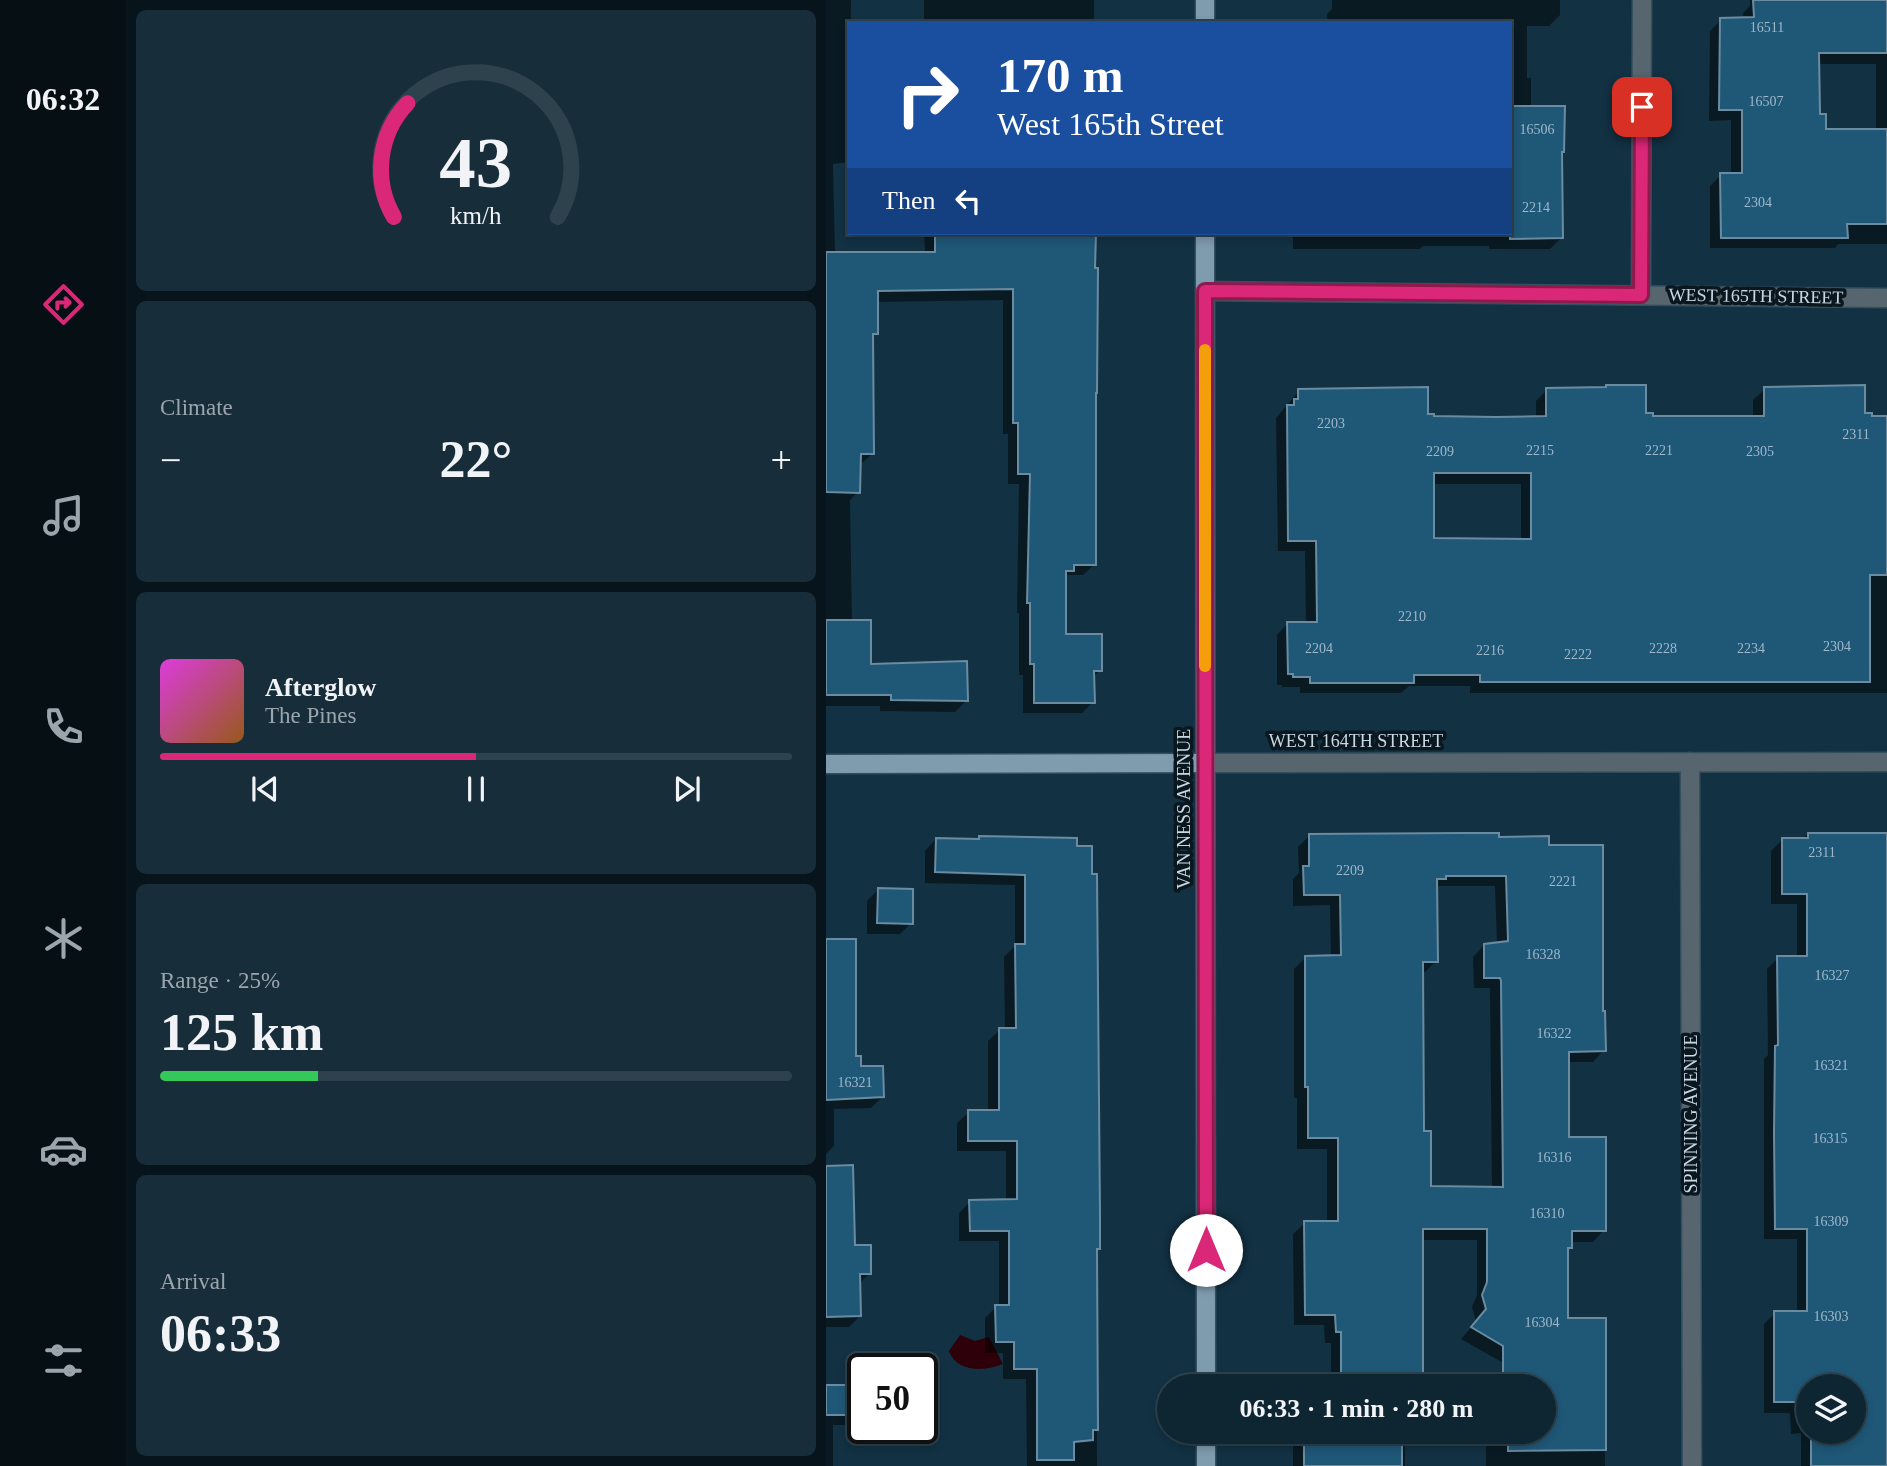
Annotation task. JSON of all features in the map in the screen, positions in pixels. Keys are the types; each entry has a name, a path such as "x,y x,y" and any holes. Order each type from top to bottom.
{"main road":[{"path":"1205,0 1205,21"},
{"name":"VAN NESS AVENUE","path":"1205,235 1206,1374"},
{"name":"WEST 164TH STREET","path":"826,764 1205,762"},
{"path":"1206,1444 1206,1466"}],"street":[{"path":"1641,295 1642,0"},
{"name":"WEST 165TH STREET","path":"1205,291 1887,298"},
{"name":"WEST 164TH STREET","path":"1205,762 1887,762"},
{"name":"SPINNING AVENUE","path":"1690,762 1692,1466"}],"shaded area":[{"path":"960,1335 975,1341 989,1337 1003,1364 980,1369 958,1363 949,1351"}],"building":[{"path":"1753,0 1887,0 1887,53 1819,53 1820,114 1826,114 1826,129 1887,129 1887,224 1847,224 1848,238 1721,238 1720,173 1742,173 1742,110 1719,110 1720,18 1754,17"},
{"path":"1512,106 1565,106 1562,152 1563,238 1510,239"},
{"path":"935,235 1096,235 1096,565 1074,565 1074,571 1066,571 1066,634 1102,634 1102,671 1094,671 1095,703 1034,703 1034,664 1030,664 1030,603 1027,603 1030,474 1018,474 1018,423 1013,423 1013,289 878,291 878,334 873,334 874,454 861,454 860,493 826,492 826,252 935,252"},
{"path":"1646,385 1646,413 1653,413 1653,416 1764,416 1764,387 1865,385 1865,413 1887,416 1887,575 1870,575 1870,682 1480,682 1480,675 1414,675 1414,683 1310,683 1310,677 1293,677 1293,674 1288,674 1287,622 1317,622 1316,541 1288,541 1287,405 1294,405 1294,399 1298,399 1298,389 1428,387 1428,414 1496,417 1546,416 1546,388","holes":["1434,473 1531,473 1531,539 1434,538"]},
{"path":"826,620 871,620 871,664 967,661 968,701 891,700 891,695 826,695"},
{"path":"1499,833 1499,837 1549,836 1549,845 1603,845 1603,1011 1606,1051 1569,1052 1569,1137 1606,1137 1606,1231 1572,1231 1572,1248 1568,1248 1568,1318 1606,1318 1606,1450 1508,1451 1508,1444 1556,1444 1556,1374 1503,1374 1503,1346 1471,1327 1486,1309 1482,1295 1487,1282 1487,1229 1423,1229 1423,1374 1341,1374 1341,1332 1336,1332 1335,1315 1305,1315 1304,1221 1338,1221 1338,1138 1308,1138 1308,1087 1305,1087 1305,956 1341,955 1340,895 1304,895 1303,866 1309,866 1309,834","holes":["1446,876 1506,876 1508,941 1484,944 1484,978 1500,978 1501,981 1503,1187 1431,1186 1431,1131 1424,1131 1423,962 1438,962 1437,879 1446,879"]},
{"path":"1808,833 1887,833 1887,1466 1811,1466 1811,1444 1866,1444 1866,1374 1796,1374 1796,1402 1774,1402 1774,1311 1807,1311 1807,1229 1775,1229 1774,1133 1775,1046 1778,1045 1777,956 1807,956 1807,894 1782,894 1782,838 1808,838"},
{"path":"979,836 1077,838 1077,846 1092,846 1092,874 1097,874 1100,1215 1100,1249 1097,1249 1098,1430 1093,1430 1093,1440 1074,1442 1074,1460 1037,1460 1037,1369 1014,1369 1014,1342 996,1342 995,1305 1009,1305 1009,1231 970,1231 969,1200 1017,1199 1017,1141 968,1141 968,1110 999,1110 999,1028 1016,1028 1015,944 1025,944 1025,875 935,872 936,838 979,839"},
{"path":"878,888 913,889 913,924 877,923"},
{"path":"826,939 856,939 856,1056 861,1056 861,1066 883,1066 884,1097 826,1100"},
{"path":"853,1165 855,1245 871,1245 871,1274 860,1274 861,1316 826,1317 826,1166"},
{"path":"826,1385 847,1385 847,1415 826,1415"},
{"path":"1304,1444 1402,1444 1402,1466 1304,1466"}],"slow traffic":[{"path":"1205,350 1205,666"}],"route":[{"path":"1206,1250 1205,291 1641,295 1642,107"}]}
